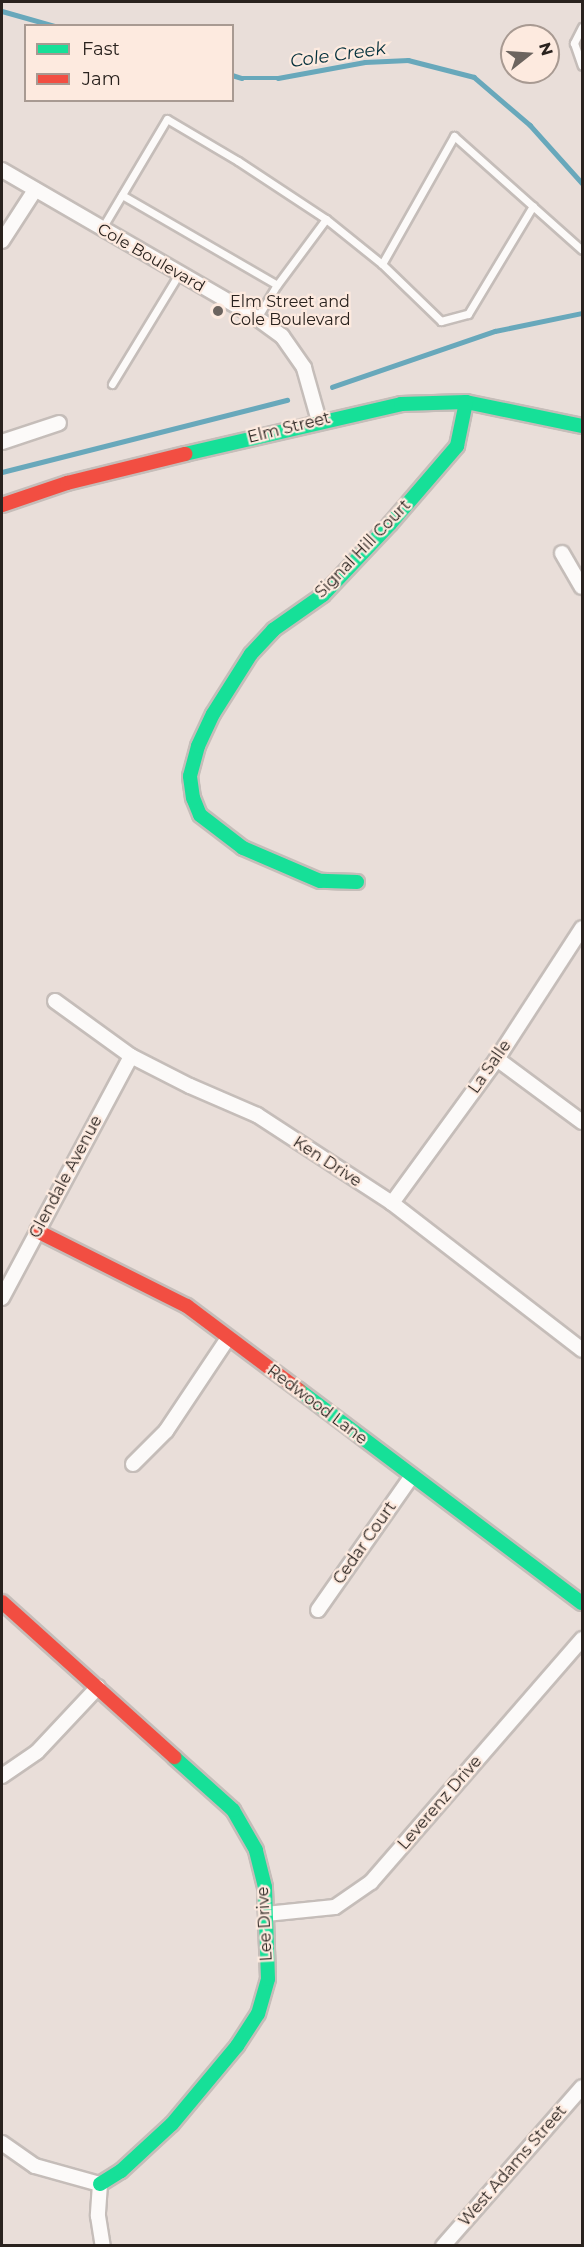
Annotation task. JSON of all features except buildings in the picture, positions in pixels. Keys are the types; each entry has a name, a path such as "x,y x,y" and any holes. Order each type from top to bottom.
{"street":[{"name":"Cole Boulevard","path":"2,170 101,230 257,318 282,336 294,350 304,368 319,421"},
{"path":"2,241 35,190"},
{"name":"Elm Street","path":"2,505 67,483 319,421 401,404 466,402 582,426"},
{"name":"Signal Hill Court","path":"357,882 320,881 243,848 200,815 193,798 190,776 198,746 213,714 251,654 273,630 323,595 398,516 457,446 466,402"},
{"path":"2,442 58,423"},
{"path":"562,553 582,587"},
{"name":"La Salle","path":"392,1203 497,1059 582,928"},
{"name":"Ken Drive","path":"55,1001 131,1056 190,1086 257,1115 392,1203 582,1350"},
{"name":"Glendale Avenue","path":"2,1298 131,1056"},
{"path":"497,1059 582,1122"},
{"name":"Redwood Lane","path":"37,1231 187,1306 582,1603"},
{"path":"133,1464 166,1431 228,1338"},
{"name":"Cedar Court","path":"318,1610 412,1476"},
{"name":"Lee Drive","path":"2,1602 233,1810 256,1850 266,1887 268,1979 258,2014 237,2046 172,2124 120,2171 100,2184"},
{"name":"Leverenz Drive","path":"266,1914 335,1907 371,1882 582,1639"},
{"path":"2,1776 37,1752 98,1687"},
{"name":"West Adams Street","path":"443,2246 582,2087"},
{"path":"2,2143 35,2166 100,2184 98,2216 103,2246"}],"lane":[{"path":"582,27 574,43 582,66"},
{"path":"101,230 167,119 238,161 326,219 382,264 441,321 468,314 532,206"},
{"path":"382,264 454,136 582,250"},
{"path":"122,195 277,285"},
{"path":"257,318 277,285 326,219"},
{"path":"112,384 179,274"}],"waterway":[{"name":"Cole Creek","path":"2,11 48,24"},
{"name":"Cole Creek","path":"234,76 242,78 278,78 365,62 408,60 474,77 530,125 582,183"},
{"path":"332,387 495,331 582,313"},
{"path":"2,472 287,400"}],"traffic: fast":[{"path":"185,454 401,404 466,402 582,426"},
{"path":"357,882 320,881 243,848 200,815 193,798 190,776 198,746 213,714 251,654 273,630 323,595 390,524 457,446 466,402"},
{"path":"299,1390 582,1603"},
{"path":"100,2184 121,2171 172,2124 237,2046 258,2014 268,1979 265,1887 256,1850 233,1810 174,1757"}],"traffic: jam":[{"path":"2,505 67,483 185,454"},
{"path":"37,1231 187,1306 299,1390"},
{"path":"2,1602 174,1757"}],"place":[{"name":"Elm Street and Cole Boulevard","path":"218,311"}]}
